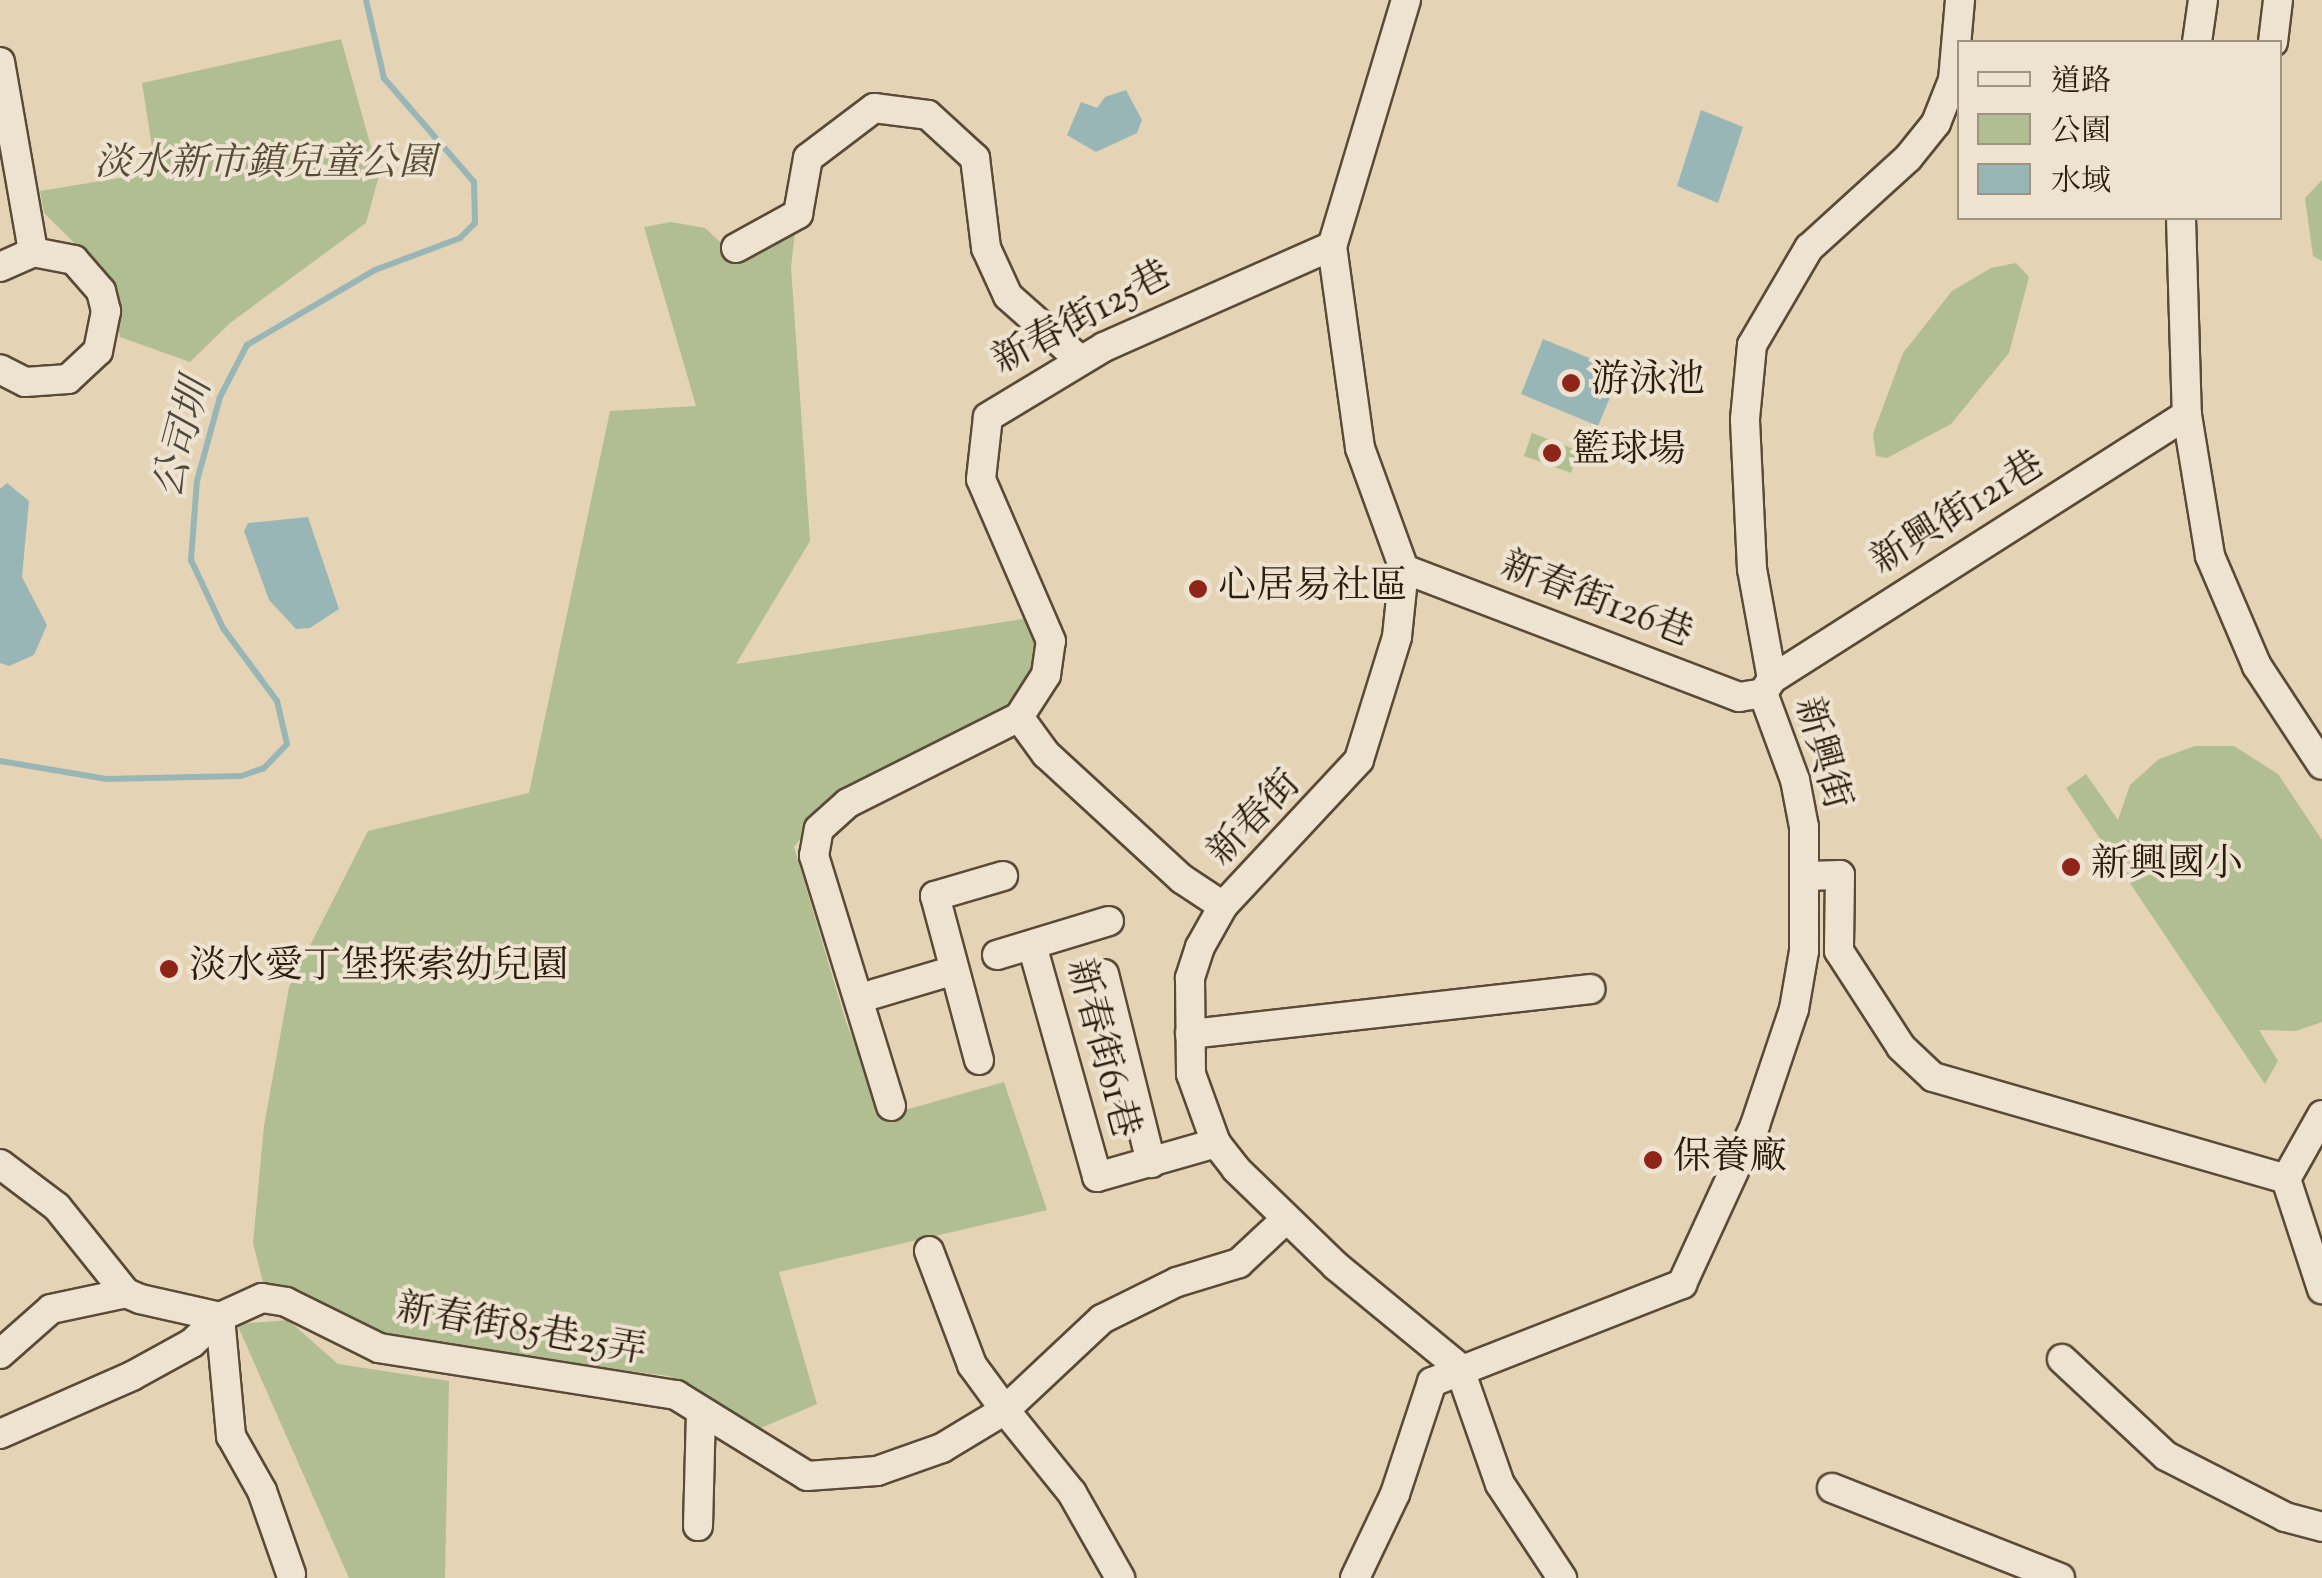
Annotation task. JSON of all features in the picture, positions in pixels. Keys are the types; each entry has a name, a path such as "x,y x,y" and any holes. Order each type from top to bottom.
{"street":[{"name":"新春街","path":"1406,0 1332,246 1360,448 1404,569 1397,637 1359,760 1223,906 1190,978 1190,1034 1198,1106 1216,1144 1285,1220 1460,1367"},
{"path":"2197,40 2203,0"},
{"path":"2273,40 2278,0"},
{"name":"新興街","path":"1460,1367 1682,1284 1780,1053 1804,951 1808,876 1795,780 1767,686 1752,569 1745,419 1752,345 1809,248 1908,158 1936,123 1953,80 1959,1"},
{"path":"0,62 33,252"},
{"path":"736,248 798,214 808,158 874,108 928,115 974,158 986,248 1008,296 1080,360"},
{"path":"2181,220 2187,416 2210,556 2230,612 2300,739 2322,765"},
{"name":"新春街125巷","path":"1019,718 1046,675 1051,641 1034,593 989,508 981,479 983,434 1004,402 1210,295 1332,246"},
{"path":"0,267 33,252 64,256 90,274 106,311 106,332 92,360 68,378 25,382 0,369"},
{"name":"新興街121巷","path":"1767,686 2187,416"},
{"name":"新春街126巷","path":"1404,569 1739,696 1767,686"},
{"path":"891,1106 819,887 814,856 819,829 848,803 1019,718 1060,767 1182,879 1223,906"},
{"path":"979,1060 934,896 1003,876"},
{"path":"1808,876 1840,876 1839,951 1900,1048 1933,1077 2286,1179"},
{"name":"新春街61巷","path":"997,955 1109,920"},
{"name":"新春街61巷","path":"1032,945 1096,1177 1151,1163"},
{"path":"874,994 955,970"},
{"path":"1104,974 1151,1163 1216,1144"},
{"path":"1190,1034 1590,989"},
{"path":"2322,1115 2286,1179 2322,1288"},
{"path":"0,1164 57,1207 126,1292"},
{"name":"新春街85巷25弄","path":"0,1434 132,1376 192,1343 220,1317 262,1298 286,1302 379,1348 676,1395 806,1476 832,1479 942,1448 1006,1410 1102,1320 1177,1282 1240,1263 1285,1220"},
{"path":"929,1250 972,1365 1072,1492 1120,1578"},
{"path":"0,1354 52,1309 126,1292 220,1317 230,1436 262,1491 291,1574"},
{"path":"2062,1359 2166,1456 2285,1517 2322,1526"},
{"path":"1355,1578 1395,1494 1432,1382 1460,1367 1500,1484 1562,1578"},
{"path":"698,1526 701,1412"},
{"path":"1832,1488 1991,1564 2060,1578"}],"green space":[{"name":"淡水新市鎮兒童公園","path":"341,39 379,176 366,223 230,323 190,362 120,337 110,278 44,213 40,191 156,172 142,83"},
{"path":"2322,180 2322,261 2313,256 2305,198"},
{"path":"671,222 705,228 733,254 796,224 791,267 810,541 736,664 1035,617 1040,644 1031,683 1000,716 831,801 794,847 846,1022 884,1116 1004,1082 1047,1210 779,1272 817,1404 756,1430 669,1376 390,1341 265,1290 253,1243 264,1126 289,987 368,831 529,793 610,411 696,406 644,227"},
{"path":"2016,263 2029,277 2009,353 1951,424 1887,458 1876,456 1873,434 1903,353 1952,291 1991,268"},
{"name":"籃球場","path":"1532,433 1579,451 1571,473 1524,456"},
{"path":"2195,746 2234,746 2278,774 2322,840 2322,1022 2296,1031 2259,1030 2278,1061 2265,1084 2066,788 2086,774 2118,820 2130,785 2159,759"},
{"path":"288,1320 338,1364 449,1381 445,1578 349,1578 237,1324"}],"water":[{"path":"1126,90 1142,120 1137,133 1096,152 1067,135 1081,102 1097,108 1105,97"},
{"path":"1701,110 1743,127 1718,203 1677,186"},
{"name":"游泳池","path":"1543,339 1621,371 1598,426 1521,394"},
{"path":"7,483 29,501 22,577 47,625 34,655 9,666 0,663 0,489"},
{"path":"308,517 339,609 310,628 296,629 269,600 244,531 248,523"}],"waterway":[{"name":"公司圳","path":"0,761 106,779 241,776 264,768 287,744 277,701 223,628 191,560 197,481 220,397 247,345 375,270 460,238 475,223 474,182 384,78 366,0"}],"place":[{"name":"游泳池","path":"1571,383"},
{"name":"籃球場","path":"1552,453"},
{"name":"心居易社區","path":"1198,589"},
{"name":"新興國小","path":"2071,867"},
{"name":"淡水愛丁堡探索幼兒園","path":"169,969"},
{"name":"保養廠","path":"1653,1160"}]}
